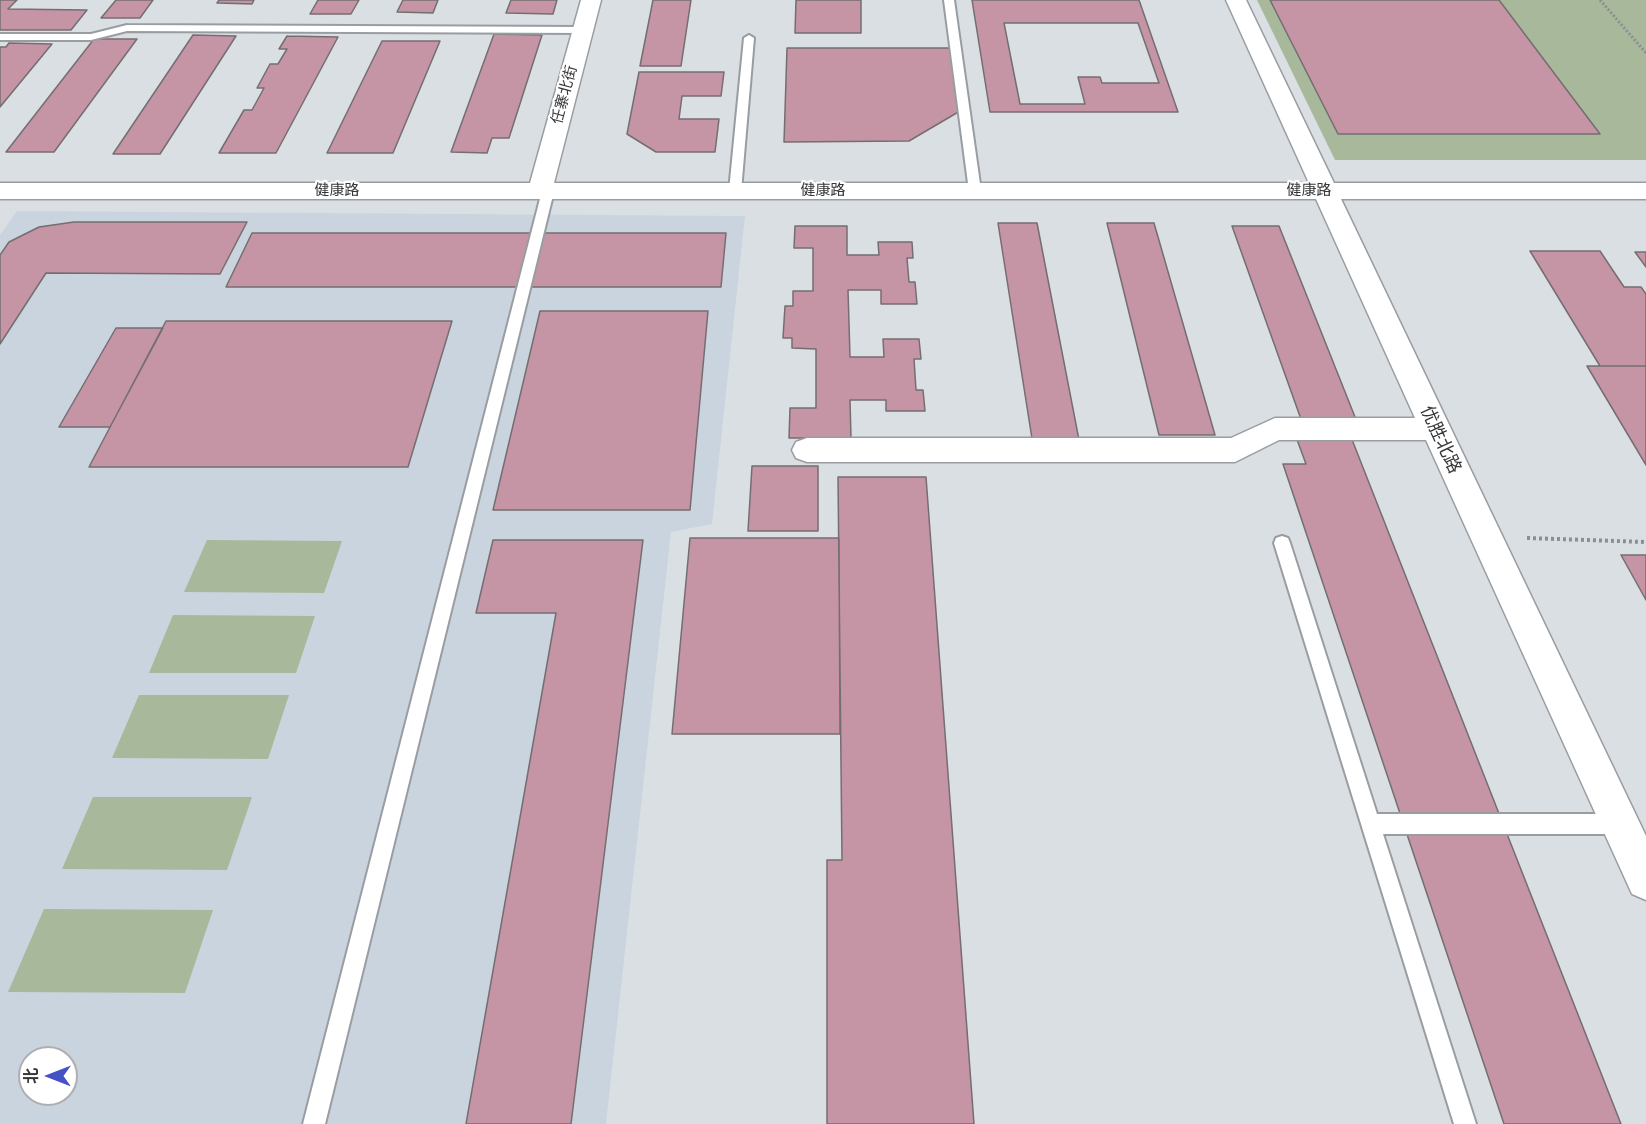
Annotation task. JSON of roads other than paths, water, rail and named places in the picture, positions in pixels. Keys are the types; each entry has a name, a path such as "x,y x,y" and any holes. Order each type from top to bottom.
{"street":[{"name":"任寨北街","path":"544,191 591,0"},
{"name":"优胜北路","path":"1236,0 1646,880"},
{"name":"健康路","path":"2,193 1646,191"},
{"path":"807,450 1235,450 1275,429 1435,429"}],"lane":[{"path":"949,0 975,191"},
{"path":"0,37 91,38 127,28 583,30"},
{"path":"735,191 749,38"},
{"path":"314,1124 544,191"},
{"path":"1282,543 1465,1124"},
{"path":"1371,824 1620,824"}]}
